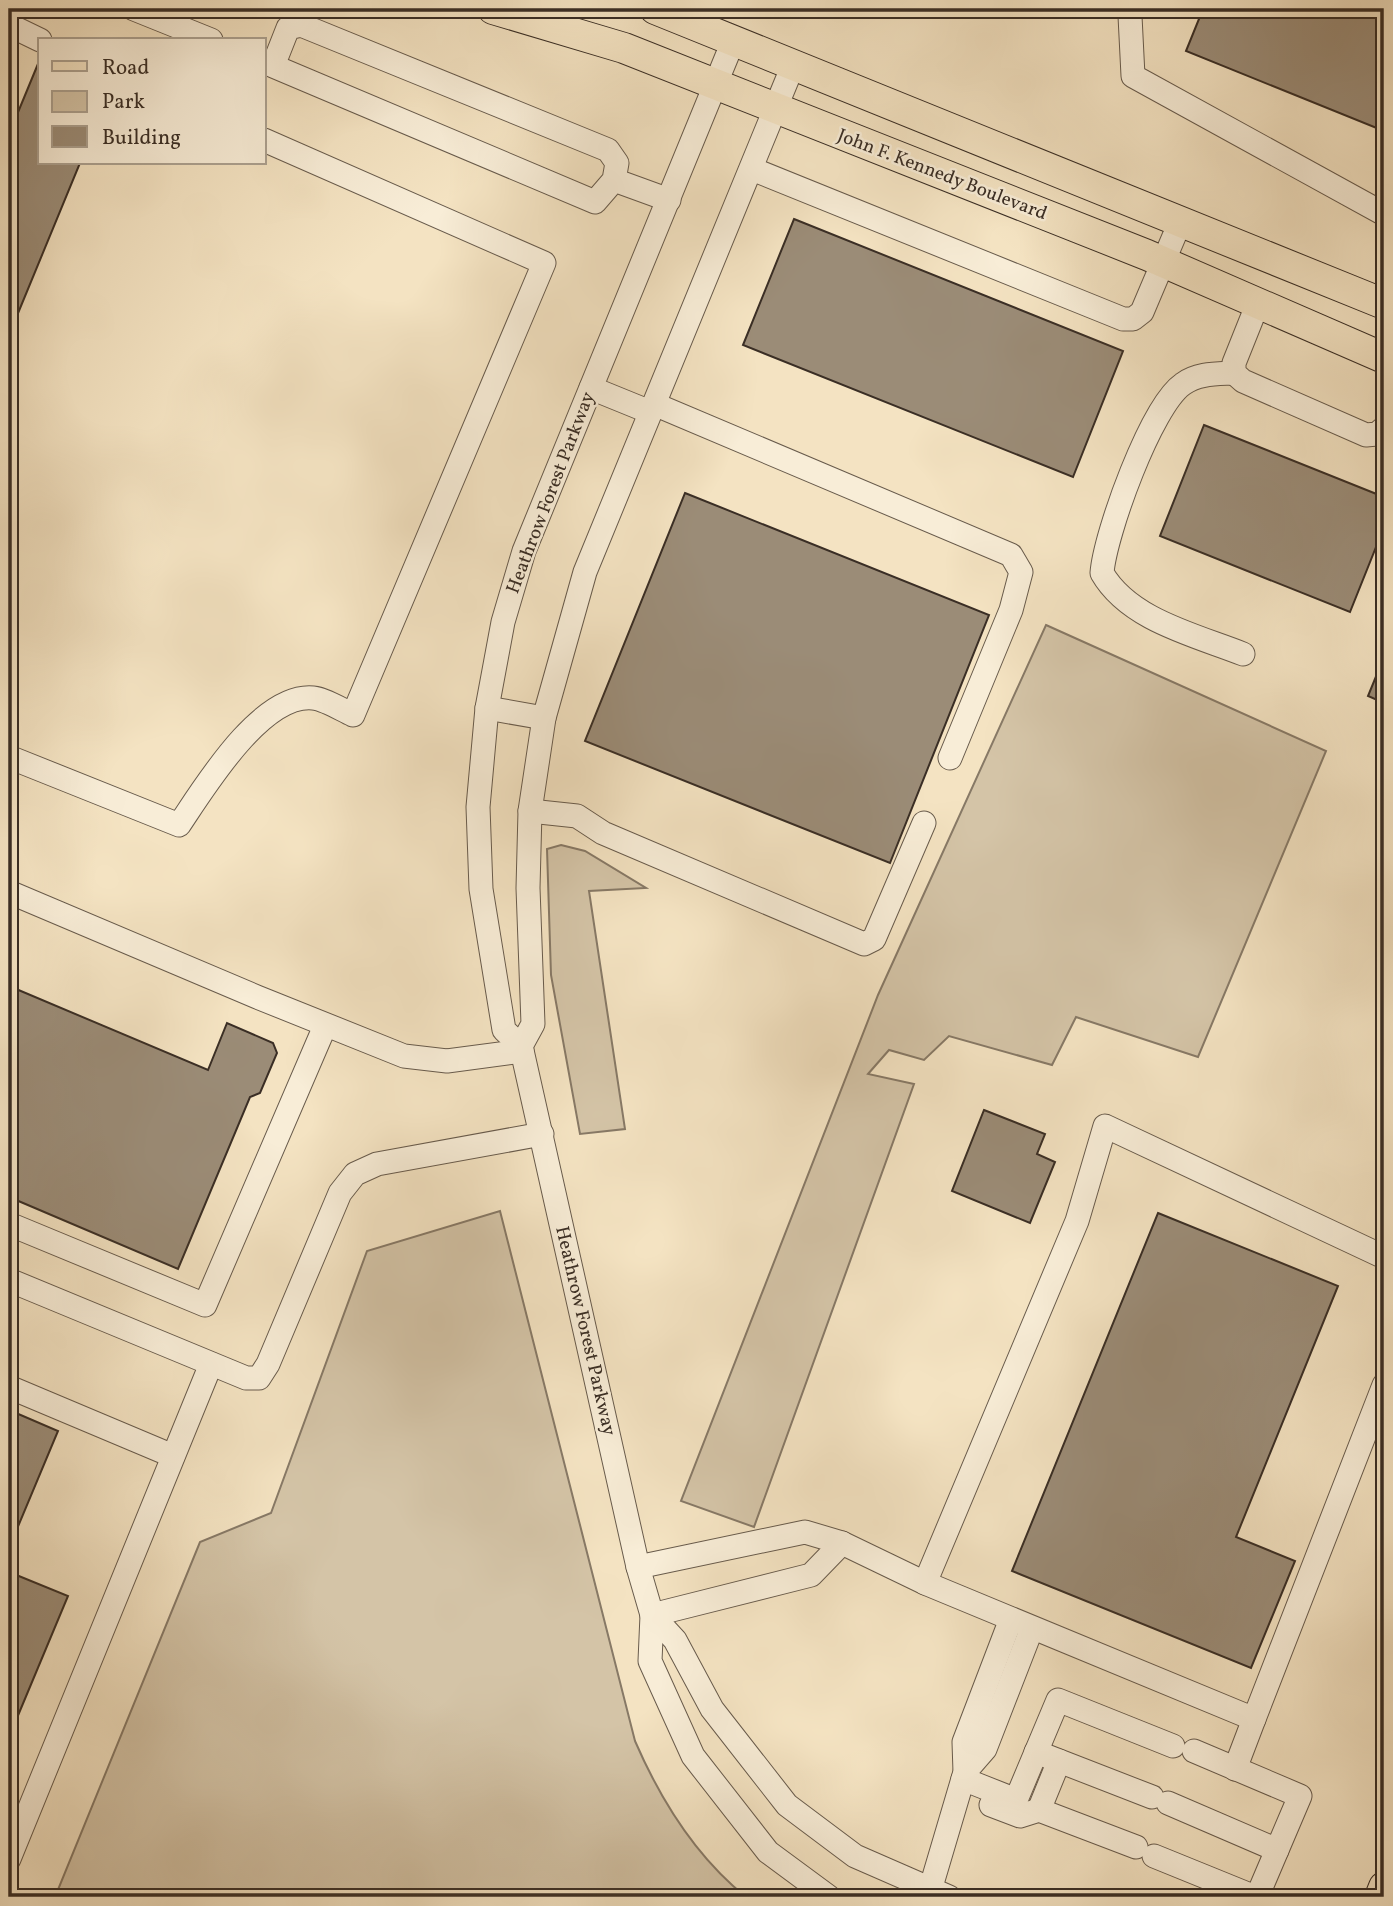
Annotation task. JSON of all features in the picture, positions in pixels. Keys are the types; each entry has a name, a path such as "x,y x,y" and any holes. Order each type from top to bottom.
{"main road":[{"name":"John F. Kennedy Boulevard","path":"493,9 624,48 1164,262 1384,358"},
{"path":"655,9 1384,304"},
{"path":"1380,1897 1384,1887"}],"street":[{"path":"134,9 206,38"},
{"path":"1133,9 1130,16 1133,76 1384,214"},
{"path":"313,19 608,150 617,163 614,180 595,202 268,64 288,28 313,19"},
{"path":"9,25 38,39"},
{"name":"Heathrow Forest Parkway","path":"734,39 524,551 503,622 487,708 478,807 481,889 504,1030 522,1049 638,1567 652,1615 650,1661 693,1756 768,1852 829,1897"},
{"path":"9,892 390,1051 433,1061 462,1061 522,1049 533,1024 528,888 530,811 544,718 586,572 794,63"},
{"path":"9,757 178,825 210,779 248,733 277,706 313,698 353,715 544,262 266,141"},
{"path":"752,169 1123,319 1133,319 1142,312 1181,220"},
{"path":"614,180 669,200"},
{"path":"1234,373 1234,363 1258,303"},
{"path":"1243,654 1160,621 1120,599 1102,573 1103,559 1125,490 1165,401 1182,384 1200,375 1234,373 1243,381 1366,435 1377,434 1384,428"},
{"path":"591,388 652,408 1011,555 1021,572 1011,610 950,758"},
{"path":"487,708 544,718"},
{"path":"530,811 577,816 603,833 864,944 874,939 924,823"},
{"path":"9,1224 205,1305 325,1026"},
{"path":"926,1583 1077,1221 1105,1126 1384,1257"},
{"path":"9,1280 246,1378 259,1378 268,1364 340,1194 355,1174 377,1164 542,1134"},
{"path":"9,1859 211,1364"},
{"path":"1236,1769 1384,1385"},
{"path":"9,1387 173,1456"},
{"path":"638,1567 805,1532 842,1543 1021,1624 1254,1719"},
{"path":"652,1615 811,1575 842,1543"},
{"name":"Heathrow Forest Parkway","path":"652,1615 675,1640 712,1709 787,1805 855,1856 936,1895"},
{"path":"936,1895 963,1782 985,1749 1021,1624"},
{"path":"1058,1700 1300,1796 1256,1897 1040,1810 1020,1816 963,1782 1016,1800 1058,1700"},
{"path":"1036,1752 1160,1800 1277,1850"},
{"path":"1040,1810 1059,1761"}],"green space":[{"path":"1046,625 1326,751 1198,1057 1076,1017 1052,1065 949,1036 924,1060 889,1050 868,1074 914,1084 754,1527 681,1501 878,995"},
{"path":"561,845 585,851 646,888 589,891 625,1129 580,1134 551,975 547,849"},
{"path":"500,1211 635,1741 656,1785 681,1826 711,1864 746,1897 55,1897 200,1542 271,1513 367,1251"}],"building":[{"path":"1203,9 1384,9 1384,131 1186,51"},
{"path":"38,64 38,164 80,164 9,335 9,134"},
{"path":"794,219 1123,351 1073,477 743,345"},
{"path":"1204,425 1384,497 1384,527 1350,612 1160,536"},
{"path":"685,493 989,615 890,863 585,741"},
{"path":"1384,657 1384,703 1368,696"},
{"path":"9,986 208,1070 227,1023 273,1043 277,1053 260,1093 250,1097 178,1269 9,1197"},
{"path":"984,1110 1045,1134 1037,1154 1055,1162 1030,1223 952,1191"},
{"path":"1158,1213 1338,1286 1236,1537 1295,1561 1251,1668 1012,1571"},
{"path":"9,1410 58,1431 9,1548"},
{"path":"9,1572 68,1596 9,1737"}]}
